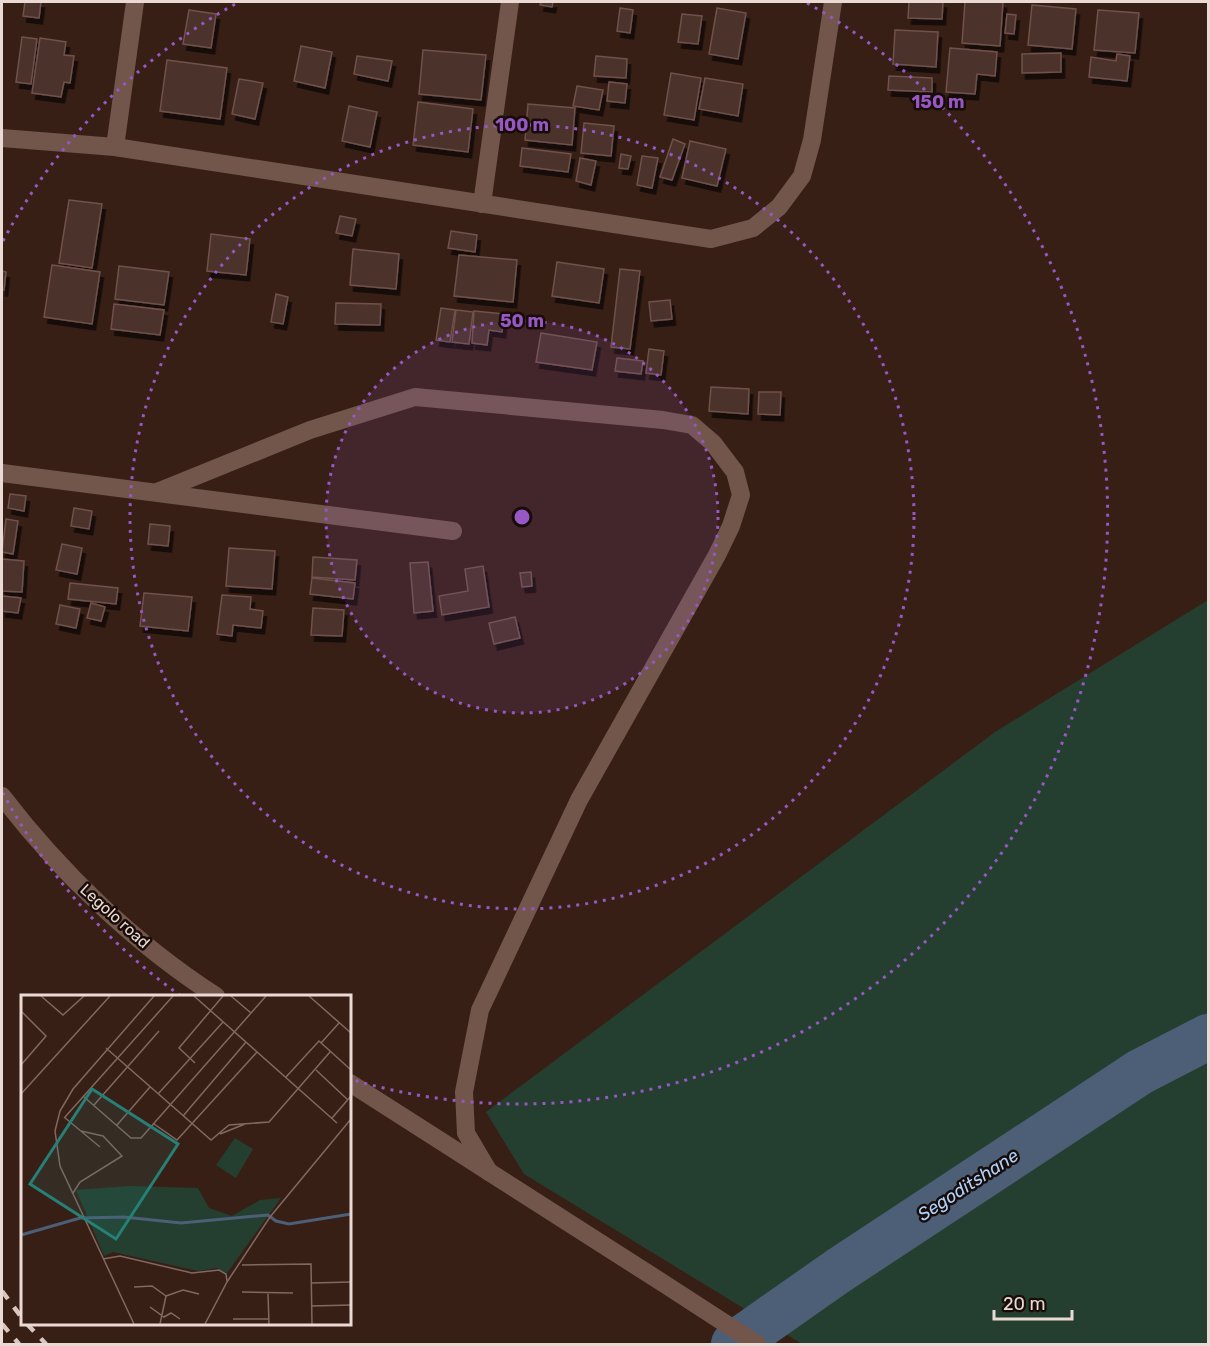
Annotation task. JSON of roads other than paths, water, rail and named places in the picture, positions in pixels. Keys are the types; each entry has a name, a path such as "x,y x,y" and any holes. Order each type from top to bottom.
{"street":[{"path":"115,147 135,2"},
{"path":"482,204 510,2"},
{"path":"2,138 115,147 711,239 753,228 779,207 802,176 812,140 833,2"},
{"path":"157,492 310,430 415,397 663,420 692,425 713,443 735,472 741,495 731,525 654,670 579,800 480,1011 464,1092 466,1133 489,1172"},
{"path":"2,472 453,531"},
{"name":"Legolo road","path":"2,796 91,898 182,975 214,995"},
{"path":"351,1084 757,1344"}],"waterway":[{"name":"Segoditshane","path":"734,1344 838,1271 1140,1072 1208,1037"}],"railway":[{"path":"2,1291 21,1317"},
{"path":"2,1324 19,1344"},
{"path":"28,1325 46,1344"}]}
